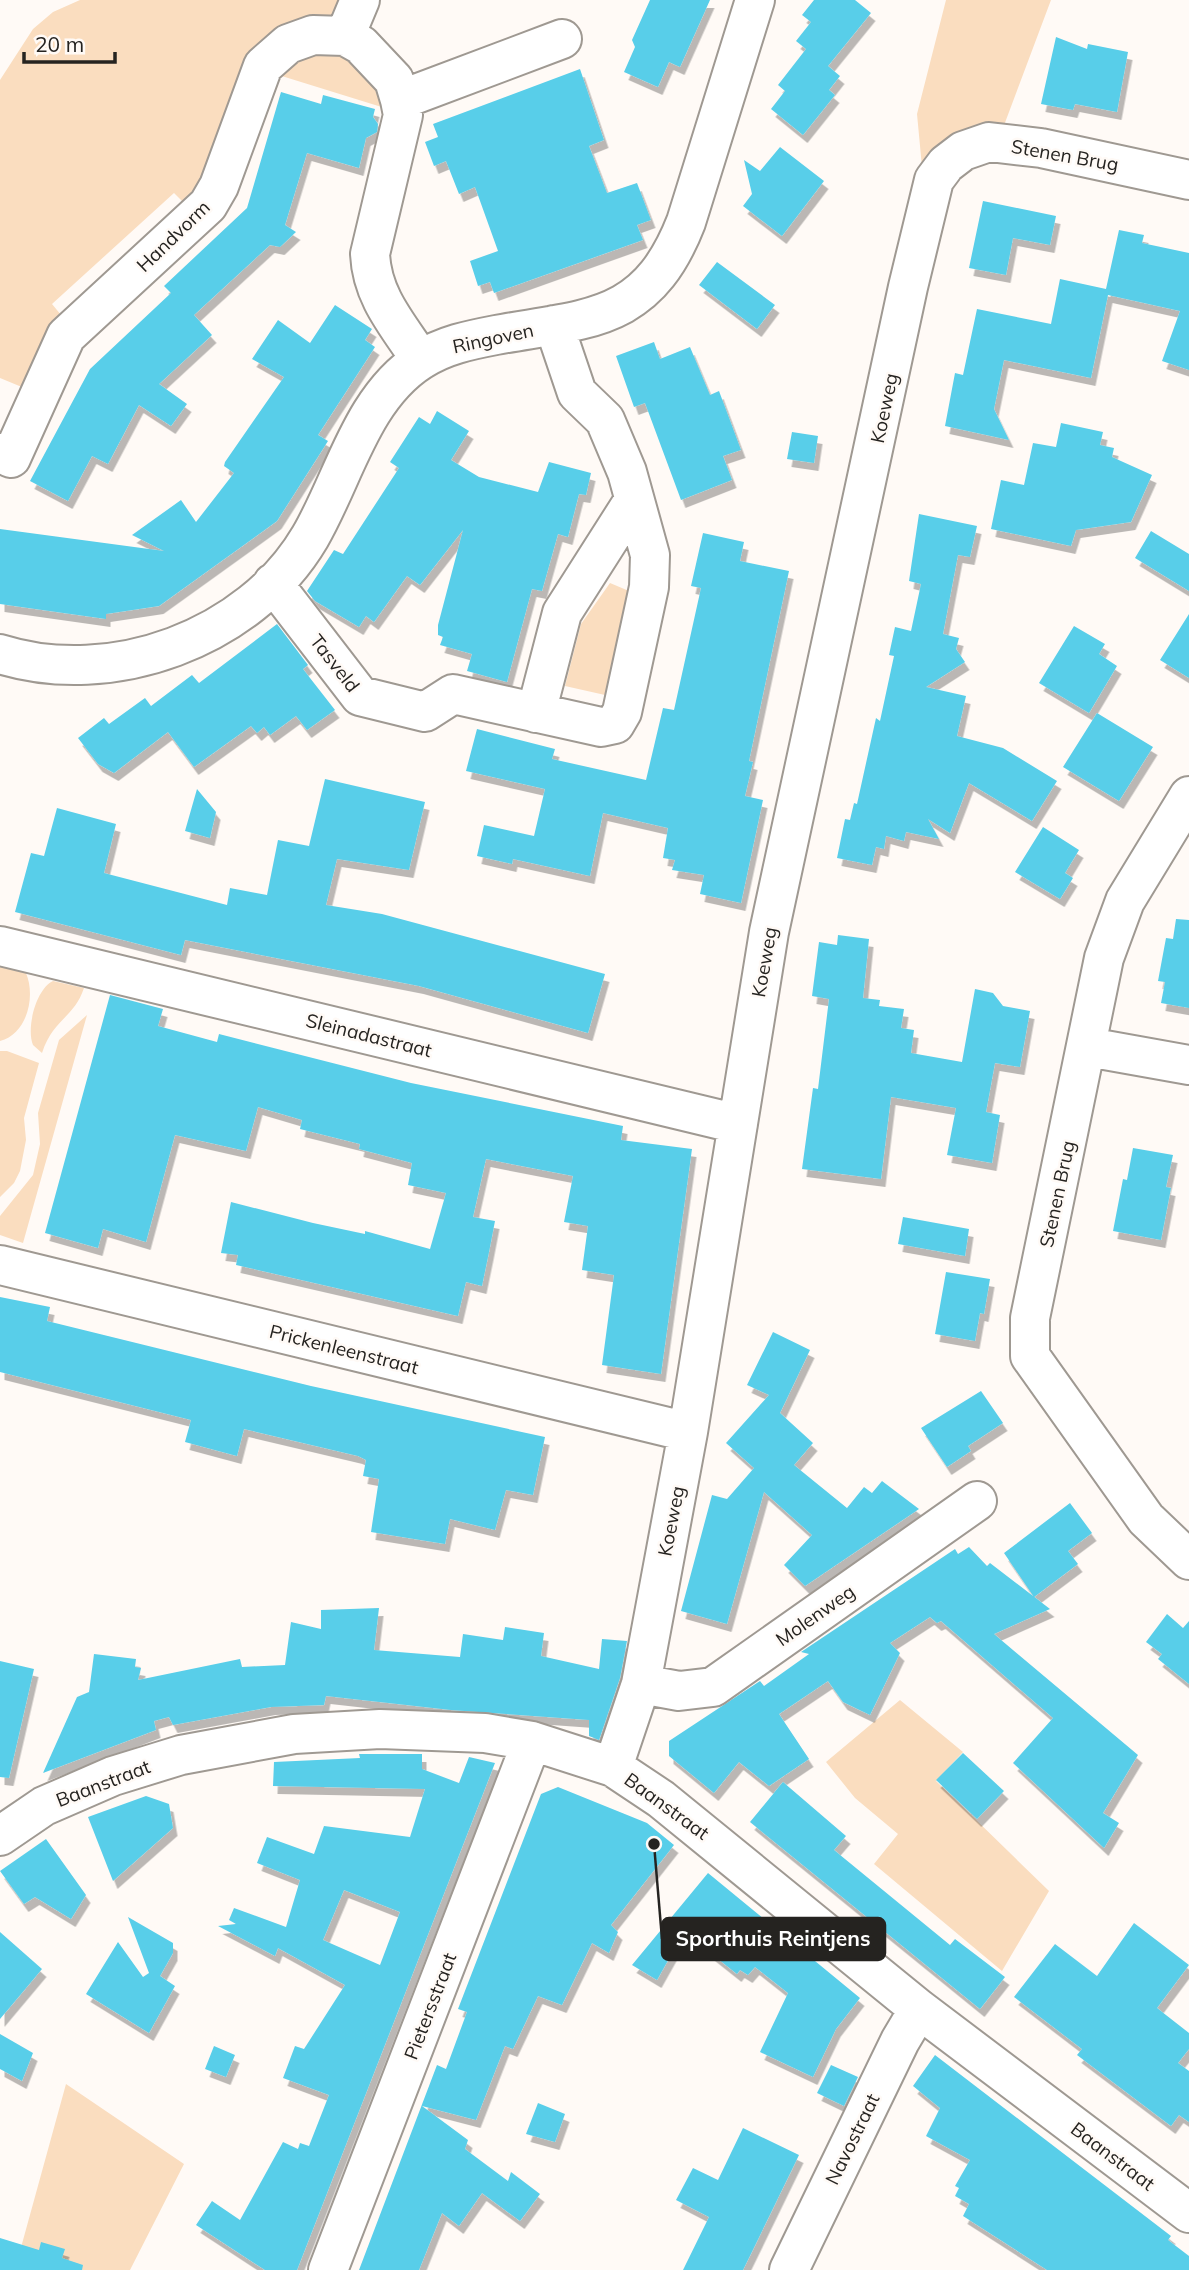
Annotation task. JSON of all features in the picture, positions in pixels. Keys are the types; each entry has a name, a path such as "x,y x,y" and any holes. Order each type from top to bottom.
{"street":[{"path":"360,0 345,36 381,62 394,80 403,115 370,254 371,277 380,299 421,360"},
{"name":"Ringoven","path":"0,654 57,665 137,659 203,635 273,583 310,537 366,424 401,375 421,360 466,341 592,317 632,300 659,275 673,255 755,0"},
{"name":"Handvorm","path":"1,453 12,458 66,336 214,196 263,66 288,44 313,35 345,36"},
{"path":"400,100 562,39"},
{"name":"Stenen Brug","path":"946,164 963,151 989,142 1041,148 1189,180"},
{"name":"Koeweg","path":"613,1767 641,1684 688,1432 769,932 908,287 934,180 946,164"},
{"name":"Tasveld","path":"273,583 360,696 425,712 453,694 601,727 613,726 620,716 649,587 650,555 627,472 605,420 577,393 554,325"},
{"path":"536,713 562,613 634,500"},
{"name":"Stenen Brug","path":"1189,796 1125,901 1104,958 1088,1047 1030,1318 1030,1356 1146,1519 1189,1560"},
{"name":"Sleinadastraat","path":"0,947 738,1124"},
{"path":"1088,1047 1189,1065"},
{"name":"Prickenleenstraat","path":"0,1265 688,1432"},
{"name":"Molenweg","path":"641,1684 679,1691 713,1687 977,1501"},
{"name":"Baanstraat","path":"0,1836 44,1806 113,1776 181,1755 294,1734 435,1730 485,1733 532,1741 613,1767 661,1799 919,2009 1184,2200"},
{"name":"Pietersstraat","path":"328,2270 532,1741"},
{"name":"Navostraat","path":"789,2270 900,2041 919,2009"}],"shaded area":[{"path":"80,0 350,0 344,14 302,29 190,209 174,193 52,304 66,321 29,390 0,378 0,80 33,29 53,12"},
{"path":"946,0 1051,0 1003,128 922,167 917,114"},
{"path":"318,47 364,64 388,109 272,73"},
{"path":"610,583 629,591 605,695 565,686 581,624"},
{"path":"0,967 26,973 30,993 23,1023 17,1031 0,1041"},
{"path":"53,981 84,988 75,1006 52,1033 42,1053 33,1045 32,1019 37,1000"},
{"path":"87,1015 23,1243 0,1235 0,1216 33,1175 40,1144 38,1113 59,1040"},
{"path":"0,1051 39,1063 24,1118 26,1140 20,1171 14,1183 0,1197"},
{"path":"900,1700 963,1752 936,1781 1049,1891 1002,1971 874,1864 898,1834 855,1798 826,1762"},
{"path":"66,2084 184,2164 130,2270 37,2270 17,2262"}],"building":[{"path":"650,0 710,0 680,67 669,62 658,87 624,72 635,47 632,40"},
{"path":"814,0 855,0 871,13 828,66 840,76 829,90 835,95 803,135 771,109 785,91 778,85 806,49 796,41 811,22 802,15"},
{"path":"1056,37 1087,49 1088,44 1128,52 1117,112 1075,104 1073,110 1041,104"},
{"path":"580,69 604,140 589,146 607,193 637,183 651,220 637,225 643,240 494,293 490,282 478,286 470,261 498,251 475,187 459,194 446,161 434,166 425,142 438,137 433,124"},
{"path":"281,92 321,104 323,95 375,109 373,117 378,124 377,132 366,138 359,168 307,153 285,225 296,232 280,247 270,245 194,315 212,335 159,384 187,404 171,426 139,405 108,464 92,456 68,501 30,481 90,369 171,293 164,286 247,208"},
{"path":"780,147 824,181 782,236 743,206 752,194 744,160 760,171"},
{"path":"983,201 1056,216 1050,245 1013,238 1006,275 969,268"},
{"path":"1119,230 1144,235 1142,243 1189,253 1189,370 1162,361 1180,311 1108,295 1091,378 1004,360 994,409 1009,440 945,426 955,373 963,375 977,309 1051,324 1060,279 1106,289"},
{"path":"717,262 775,305 757,329 699,285"},
{"path":"335,305 372,329 365,340 375,347 318,435 328,441 277,521 159,606 106,614 106,619 0,604 0,529 164,551 132,535 181,500 196,522 234,473 224,466 225,462 284,377 252,359 278,320 310,343"},
{"path":"654,342 660,359 690,347 710,395 719,391 741,450 723,456 732,480 681,500 645,403 634,407 616,356"},
{"path":"437,411 469,431 451,460 479,477 538,492 549,462 591,473 586,495 579,494 568,537 558,534 542,591 532,589 507,682 467,671 472,654 440,645 443,637 438,635 438,625 463,530 420,585 407,576 374,622 366,616 359,627 315,601 307,591 334,550 343,554 399,468 390,462 419,417 430,424"},
{"path":"1061,423 1103,432 1100,445 1114,448 1112,457 1152,475 1131,522 1076,530 1071,546 991,529 1001,480 1024,485 1033,443 1056,447"},
{"path":"792,432 818,436 814,463 787,459"},
{"path":"919,514 977,526 970,557 958,555 943,634 959,638 956,649 965,662 926,687 966,696 957,736 1003,748 1057,781 1032,821 969,783 950,833 928,819 939,839 906,832 904,841 886,836 884,849 876,847 872,865 837,858 845,819 850,820 854,803 857,804 876,718 880,721 894,656 889,655 895,627 911,631 921,584 909,581"},
{"path":"1151,531 1189,554 1189,591 1135,558"},
{"path":"703,533 744,542 740,561 789,571 749,761 753,762 745,796 763,800 741,903 700,894 704,875 672,870 675,860 663,858 668,828 603,813 590,876 513,859 512,864 477,856 484,825 534,836 545,789 466,771 477,729 555,749 552,759 646,780 663,708 674,710 701,588 691,586"},
{"path":"1189,614 1189,678 1160,660"},
{"path":"277,624 308,665 303,669 335,710 307,730 296,716 270,735 264,727 257,733 251,726 194,767 168,732 114,773 98,764 78,738 104,718 109,724 145,698 151,706 192,675 199,683"},
{"path":"1074,626 1105,644 1099,654 1117,666 1089,713 1039,683"},
{"path":"1097,713 1153,747 1119,801 1063,767"},
{"path":"325,779 425,802 409,870 337,859 326,905 382,914 605,974 588,1033 419,986 185,940 181,955 15,912 31,853 44,856 57,808 116,824 104,873 227,905 230,888 267,895 278,840 309,846"},
{"path":"197,789 216,812 210,838 185,831"},
{"path":"1043,827 1079,850 1065,873 1073,878 1060,899 1015,872"},
{"path":"1176,919 1189,920 1189,1008 1161,1003 1165,982 1158,981 1166,938 1173,939"},
{"path":"838,935 869,939 863,998 880,1000 879,1006 904,1009 901,1028 914,1030 911,1053 962,1062 975,989 993,993 1003,1006 1030,1011 1020,1067 995,1063 986,1112 1000,1115 992,1163 947,1155 956,1108 891,1097 881,1179 802,1169 813,1088 818,1089 829,999 812,996 819,942 837,945"},
{"path":"110,995 163,1009 158,1026 217,1042 219,1034 411,1083 623,1126 621,1140 692,1149 661,1374 602,1365 614,1275 582,1270 588,1226 564,1222 573,1176 486,1159 473,1217 495,1221 482,1286 466,1282 458,1316 236,1265 238,1255 221,1253 231,1202 313,1223 365,1234 365,1231 430,1249 446,1193 408,1185 412,1163 359,1149 360,1144 300,1129 302,1120 258,1107 246,1151 175,1135 146,1242 103,1229 98,1248 45,1233"},
{"path":"1133,1148 1173,1155 1166,1187 1171,1188 1161,1240 1113,1231 1123,1179 1127,1180"},
{"path":"903,1217 969,1229 965,1256 898,1244"},
{"path":"946,1272 990,1279 984,1314 980,1313 975,1341 935,1334"},
{"path":"0,1297 50,1307 47,1321 311,1386 545,1437 533,1495 506,1490 495,1530 450,1519 445,1544 371,1532 379,1479 363,1476 366,1460 358,1456 244,1429 237,1456 185,1442 191,1420 0,1372"},
{"path":"773,1332 810,1350 780,1413 813,1443 794,1465 847,1508 864,1487 872,1493 882,1481 919,1509 805,1586 784,1565 812,1535 764,1492 727,1624 681,1611 712,1495 727,1499 754,1468 726,1443 769,1395 747,1385"},
{"path":"981,1391 1003,1423 968,1446 971,1451 947,1467 921,1428"},
{"path":"1070,1503 1092,1533 1068,1551 1078,1564 1034,1597 1004,1553"},
{"path":"969,1547 987,1566 990,1563 1050,1609 994,1634 1138,1755 1103,1813 1119,1823 1104,1848 1013,1763 1053,1718 941,1621 937,1623 930,1617 890,1643 900,1653 870,1715 843,1702 828,1681 779,1714 809,1759 769,1786 739,1762 714,1793 669,1756 669,1741 760,1681 764,1686 809,1654 801,1652 955,1549 958,1554"},
{"path":"379,1608 374,1650 460,1657 463,1634 503,1640 505,1627 544,1633 541,1656 599,1669 602,1639 627,1641 620,1678 599,1740 589,1736 589,1720 451,1710 326,1696 324,1705 271,1707 173,1725 169,1717 154,1721 156,1730 43,1773 77,1697 89,1692 94,1654 136,1659 135,1667 141,1668 138,1680 240,1659 242,1667 285,1665 291,1622 321,1629 321,1610"},
{"path":"1167,1614 1183,1628 1189,1621 1189,1684 1158,1659 1162,1654 1146,1642"},
{"path":"0,1661 34,1669 9,1778 0,1777"},
{"path":"963,1753 1004,1791 977,1819 936,1780"},
{"path":"359,1754 422,1754 422,1769 459,1783 469,1757 495,1763 297,2270 265,2270 196,2225 212,2201 240,2220 283,2142 298,2149 300,2143 309,2146 329,2095 283,2078 295,2046 304,2049 345,1985 278,1948 275,1956 218,1926 236,1924 229,1920 234,1908 286,1927 300,1880 257,1863 267,1837 314,1854 324,1826 410,1837 425,1789 273,1786 274,1762 360,1758","holes":["344,1890 400,1912 380,1965 323,1940"]},
{"path":"783,1782 846,1836 834,1850 950,1945 955,1939 1005,1977 980,2009 750,1822"},
{"path":"558,1787 647,1823 674,1845 611,1925 618,1932 609,1953 592,1943 562,2005 538,1996 513,2049 505,2046 476,2120 422,2106 468,2140 465,2149 508,2181 511,2172 540,2194 520,2221 482,2193 459,2226 442,2213 419,2270 359,2270 437,2065 446,2069 467,2012 458,2009 541,1794"},
{"path":"146,1796 169,1804 173,1828 113,1881 88,1817"},
{"path":"46,1839 86,1895 71,1919 35,1897 24,1904 0,1871"},
{"path":"708,1873 860,1998 836,2029 813,2077 760,2052 788,1993 755,1967 748,1975 740,1970 737,1974 684,1932 657,1980 632,1965"},
{"path":"128,1917 173,1943 173,1953 160,1976 175,1986 149,2033 86,1994 118,1942 143,1977 149,1973"},
{"path":"1134,1923 1189,1965 1157,2008 1189,2033 1189,2049 1178,2063 1189,2071 1189,2122 1179,2115 1171,2126 1077,2055 1082,2049 1014,1997 1055,1944 1097,1976"},
{"path":"0,1932 42,1969 0,2019"},
{"path":"0,2034 33,2053 22,2081 0,2069"},
{"path":"214,2046 235,2055 226,2077 205,2069"},
{"path":"935,2055 1171,2236 1168,2240 1189,2256 1189,2270 1047,2270 963,2216 969,2204 955,2196 959,2188 955,2186 970,2160 926,2136 940,2108 913,2086"},
{"path":"831,2065 858,2077 844,2106 817,2093"},
{"path":"538,2103 565,2114 555,2142 526,2134"},
{"path":"743,2128 799,2155 743,2270 683,2270 709,2217 676,2200 693,2168 718,2180"},
{"path":"0,2238 39,2250 41,2242 65,2249 62,2258 83,2265 82,2270 0,2270"}],"place":[{"name":"Sporthuis Reintjens","path":"654,1844"}]}
